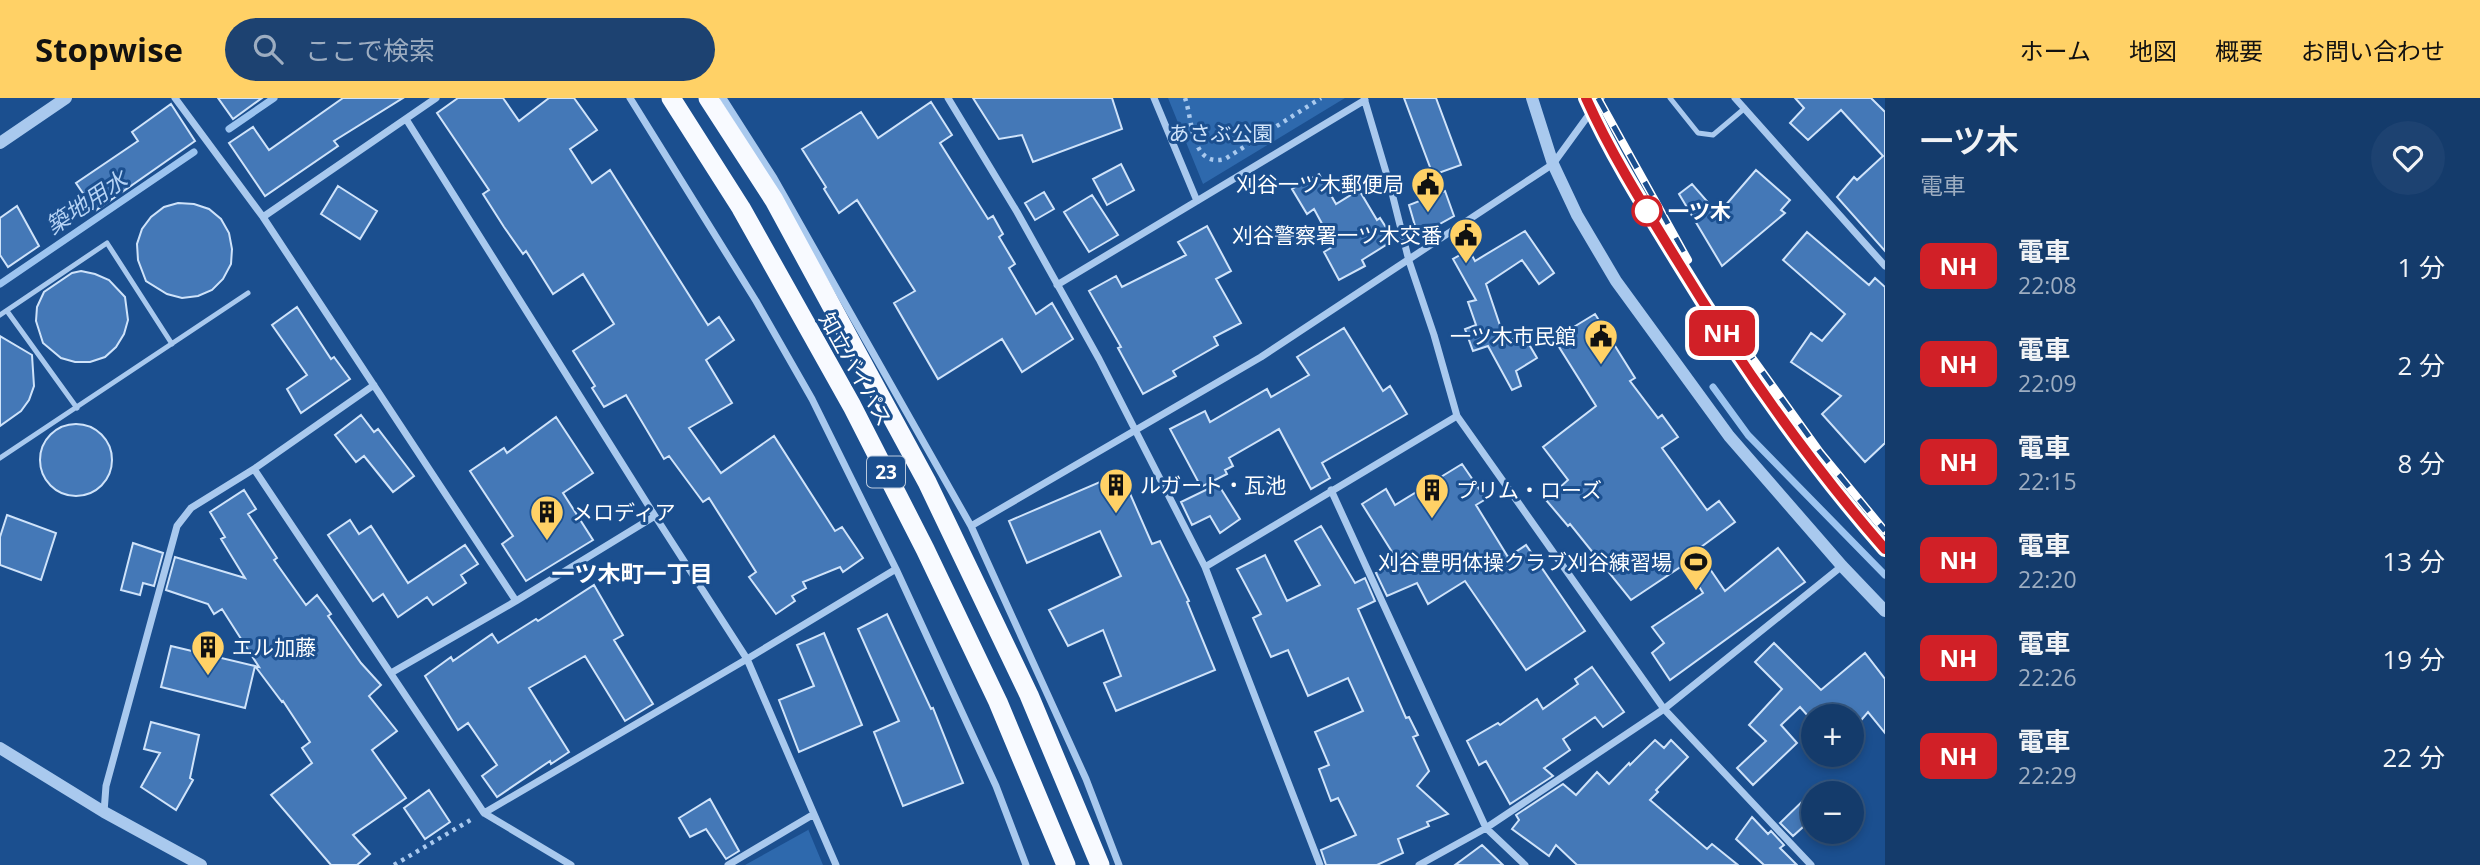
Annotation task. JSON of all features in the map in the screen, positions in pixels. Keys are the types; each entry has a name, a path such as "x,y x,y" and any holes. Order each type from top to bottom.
{"highway":[{"name":"知立バイパス","path":"671,98 741,208 852,406 999,702 1066,865"},
{"name":"知立バイパス","path":"708,98 774,200 927,482 1029,695 1100,865"}],"street":[{"path":"0,143 66,98"},
{"path":"175,98 263,217 516,601"},
{"path":"263,217 436,98"},
{"path":"630,98 756,301 812,399 896,569 996,786 1026,865"},
{"path":"723,98 774,178 971,526 1086,779 1119,865"},
{"path":"948,98 1017,212 1099,359 1205,567 1320,865"},
{"path":"1154,98 1197,201"},
{"path":"1532,98 1553,164 1577,215 1616,281 1729,436 1842,566 1885,611"},
{"path":"971,526 1261,356 1553,164 1601,98"},
{"path":"1735,98 1883,261"},
{"path":"1057,285 1364,99 1409,261 1457,416 1664,709 1811,865"},
{"path":"406,119 654,516 747,659 836,865"},
{"path":"104,812 106,786 177,526 191,508 254,470 374,385"},
{"path":"1205,567 1457,416"},
{"path":"254,470 484,813 570,865"},
{"path":"1331,490 1486,828 1525,865"},
{"path":"391,673 516,601 654,516"},
{"path":"1419,865 1486,828 1664,709 1842,566"},
{"path":"484,813 896,569"},
{"path":"0,748 104,812 201,865"},
{"path":"728,865 814,814"}],"lane":[{"path":"1670,98 1698,133 1713,135 1745,108"},
{"path":"0,315 107,243 172,344"},
{"path":"0,458 248,293"},
{"path":"7,311 77,408"}],"path":[{"path":"1185,98 1198,148 1204,158 1214,162 1225,159 1321,98"},
{"path":"394,865 484,813"}],"green space":[{"name":"あさぶ公園","path":"1168,98 1345,98 1203,184"},
{"path":"808,830 823,865 745,865"}],"building":[{"path":"218,98 262,98 233,119"},
{"path":"343,98 403,98 334,141 338,146 265,196 229,143 253,127 269,150"},
{"path":"458,98 503,98 519,121 549,98 574,98 597,130 570,149 592,183 610,170 708,325 719,317 734,340 706,360 732,403 689,428 721,473 774,436 835,531 842,527 863,558 843,572 840,567 803,582 806,588 792,596 795,601 776,614 749,577 756,572 709,498 703,502 669,456 664,459 626,395 604,407 592,388 595,386 573,351 614,324 583,274 553,294 526,251 523,254 504,227 483,194 489,190 437,113"},
{"path":"973,98 1112,98 1122,129 1033,162 1022,135 999,139"},
{"path":"1404,98 1436,98 1461,165 1433,175"},
{"path":"1795,98 1871,98 1885,112 1885,251 1837,197 1854,177 1857,180 1883,156 1841,110 1808,140 1790,123 1804,108"},
{"path":"931,102 952,135 940,143 988,219 993,216 1003,234 999,237 1015,264 1009,268 1036,314 1052,303 1073,339 1022,372 1002,339 938,379 894,303 915,291 857,200 839,213 802,149 861,112 878,138"},
{"path":"171,104 195,141 95,211 76,183 138,141 132,132"},
{"path":"1121,164 1134,190 1107,205 1093,179"},
{"path":"1756,170 1790,200 1781,210 1785,213 1722,266 1679,194 1692,184 1718,214"},
{"path":"1319,174 1336,204 1359,190 1377,220 1380,218 1394,240 1362,260 1365,266 1339,280 1324,252 1334,246 1314,209 1307,214 1292,189"},
{"path":"338,186 377,211 360,239 321,214"},
{"path":"1445,191 1454,216 1418,236 1409,205"},
{"path":"1044,192 1054,209 1035,220 1025,203"},
{"path":"1092,195 1118,235 1089,252 1064,212"},
{"path":"178,203 209,209 221,219 229,233 231,264 223,279 212,290 198,296 182,298 167,294 146,281 138,260 137,244 142,229 151,217 164,207"},
{"path":"17,206 39,246 8,267 0,255 0,218"},
{"path":"1207,226 1231,271 1216,279 1241,323 1214,337 1218,345 1173,371 1176,376 1143,394 1118,348 1121,347 1089,291 1116,276 1122,287 1186,255 1178,242"},
{"path":"1525,231 1554,273 1539,284 1522,260 1486,284 1506,343 1523,334 1537,358 1516,371 1521,386 1512,390 1488,346 1473,351 1465,329 1476,325 1468,302 1476,300 1453,259 1469,250 1475,261"},
{"path":"1807,232 1869,285 1875,278 1885,287 1885,443 1865,462 1822,414 1841,396 1791,362 1811,333 1822,341 1845,314 1783,260"},
{"path":"81,271 109,280 125,297 128,320 116,347 105,357 90,362 61,358 43,343 36,321 37,307 44,292 72,273"},
{"path":"297,307 331,359 334,357 350,379 301,413 287,389 307,375 272,325"},
{"path":"1595,314 1635,378 1630,381 1658,418 1662,415 1678,437 1662,448 1707,510 1719,501 1735,522 1697,550 1725,591 1778,548 1805,582 1670,680 1652,653 1664,643 1652,627 1703,593 1685,564 1631,600 1570,524 1568,526 1546,500 1568,480 1543,447 1596,406 1554,339"},
{"path":"1344,328 1383,391 1390,386 1407,414 1322,463 1330,478 1311,489 1279,429 1229,458 1233,466 1225,470 1227,474 1201,487 1170,429 1205,411 1210,422 1267,389 1271,397 1309,375 1297,357"},
{"path":"0,336 32,355 34,386 21,411 0,426"},
{"path":"361,415 374,432 378,429 414,476 393,492 364,456 356,462 335,435"},
{"path":"556,417 593,473 563,493 593,540 526,581 502,544 513,536 470,471 504,448 507,453"},
{"path":"83,424 102,434 110,446 110,474 102,486 90,494 69,496 50,486 42,474 40,453 50,434 62,426"},
{"path":"1462,464 1486,499 1476,505 1508,557 1526,545 1585,631 1526,670 1465,581 1428,604 1417,583 1387,596 1376,573 1399,563 1362,504 1386,489 1395,505"},
{"path":"1121,473 1152,544 1160,541 1189,601 1187,602 1215,670 1116,711 1104,683 1121,676 1103,630 1068,646 1049,610 1121,576 1100,531 1027,563 1009,521"},
{"path":"1218,484 1240,519 1220,533 1210,516 1192,525 1181,502"},
{"path":"244,490 256,509 248,514 277,558 274,560 306,605 317,595 331,614 328,616 361,663 381,685 369,696 397,731 372,750 406,798 353,835 370,854 357,865 331,865 271,795 312,763 302,748 310,742 283,701 255,666 259,667 222,609 214,614 208,604 166,590 175,557 245,578 221,539 225,537 210,512"},
{"path":"7,515 56,533 41,580 0,565 0,537"},
{"path":"350,520 359,534 371,526 408,583 465,545 478,564 461,575 466,583 433,605 427,597 398,617 383,594 373,601 328,535"},
{"path":"1321,526 1355,583 1365,578 1375,601 1358,609 1406,718 1409,717 1418,735 1413,737 1429,771 1417,786 1448,814 1427,822 1429,826 1398,839 1403,853 1377,865 1326,865 1321,850 1356,835 1338,798 1331,801 1319,769 1329,765 1315,732 1363,711 1348,678 1308,696 1288,650 1271,657 1253,618 1261,614 1237,569 1265,555 1287,601 1320,585 1295,541"},
{"path":"133,543 163,553 154,586 143,583 140,595 121,590"},
{"path":"594,585 623,635 614,640 653,704 625,721 585,656 529,688 569,752 551,764 550,761 497,797 482,776 497,765 468,723 458,730 425,676 451,657 453,661 492,634 498,643"},
{"path":"887,614 931,709 933,708 963,783 903,806 874,732 899,721 858,629"},
{"path":"824,633 862,725 799,752 779,700 814,686 797,645"},
{"path":"1774,643 1821,690 1865,653 1885,679 1885,733 1868,712 1864,717 1864,704 1801,704 1801,708 1781,725 1797,743 1753,785 1737,768 1766,741 1749,725 1782,689 1755,662"},
{"name":"エル加藤","path":"171,646 255,666 245,708 161,687"},
{"path":"1592,667 1624,712 1603,727 1595,717 1563,739 1570,750 1544,768 1553,776 1510,804 1486,761 1479,765 1467,741 1498,723 1500,725 1537,699 1543,709 1578,684 1575,679"},
{"path":"151,722 199,735 190,778 193,780 176,810 141,787 160,753 144,749"},
{"path":"1655,740 1664,748 1671,740 1688,757 1656,790 1658,792 1650,800 1707,849 1712,844 1738,865 1577,865 1556,845 1549,856 1512,829 1519,820 1516,815 1563,784 1576,795 1597,772 1609,784"},
{"path":"429,790 450,822 425,839 404,808"},
{"path":"710,799 739,851 726,859 706,829 690,837 679,818"},
{"path":"1801,803 1801,829 1793,836 1780,823"},
{"path":"1752,817 1768,834 1771,831 1784,845 1780,848 1797,865 1764,865 1736,839"},
{"path":"1482,845 1503,865 1455,865"}],"waterway":[{"name":"築地用水","path":"229,129 274,98"},
{"name":"築地用水","path":"0,284 194,152"},
{"path":"1713,387 1748,435 1885,575"}],"railway":[{"path":"1586,98 1629,180 1725,336 1801,445 1885,549"},
{"path":"1598,98 1688,260"},
{"path":"1725,320 1820,452 1885,531"}],"train":[{"name":"NH","path":"1586,98 1646,210 1761,392 1815,464 1885,549"}],"place":[{"name":"一ツ木","path":"1647,211"},
{"name":"刈谷一ツ木郵便局","path":"1428,214"},
{"name":"刈谷警察署一ツ木交番","path":"1466,265"},
{"name":"一ツ木市民館","path":"1601,366"},
{"name":"ルガート・瓦池","path":"1116,515"},
{"name":"プリム・ローズ","path":"1432,520"},
{"name":"メロディア","path":"547,542"},
{"name":"刈谷豊明体操クラブ刈谷練習場","path":"1696,592"},
{"name":"エル加藤","path":"208,677"}],"district":[{"name":"一ツ木町一丁目","path":"632,573"}]}
